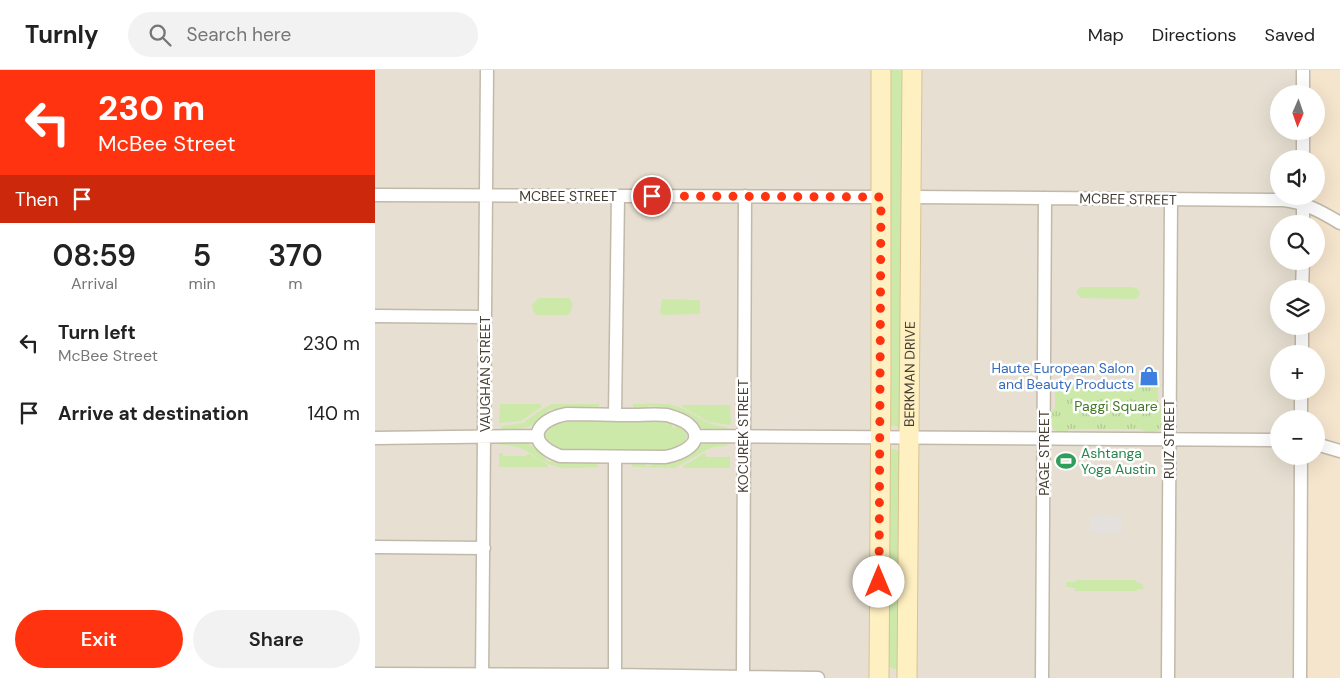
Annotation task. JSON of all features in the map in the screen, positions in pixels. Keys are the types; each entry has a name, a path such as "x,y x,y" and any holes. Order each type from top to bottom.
{"street":[{"name":"VAUGHAN STREET","path":"482,676 487,70"},
{"name":"BERKMAN DRIVE","path":"879,678 881,70"},
{"name":"BERKMAN DRIVE","path":"907,678 912,70"},
{"path":"1303,70 1303,85"},
{"name":"MCBEE STREET","path":"375,195 881,197"},
{"path":"615,415 617,196"},
{"name":"KOCUREK STREET","path":"743,677 745,196"},
{"name":"MCBEE STREET","path":"911,197 1270,200"},
{"name":"PAGE STREET","path":"1042,678 1045,198"},
{"name":"RUIZ STREET","path":"1168,678 1171,199"},
{"name":"MCBEE STREET","path":"1310,205 1340,223"},
{"path":"375,316 485,317"},
{"path":"567,414 615,415 672,416 693,429 695,436 693,444 678,455 665,457 561,456 550,452 542,446 538,436 539,427 555,416 567,414"},
{"path":"375,438 469,438 485,435 538,436"},
{"path":"695,436 1270,440"},
{"path":"1325,447 1340,451"},
{"path":"615,457 615,675"},
{"path":"1300,678 1301,465"},
{"path":"375,547 484,548"},
{"path":"375,674 818,678"}],"shaded area":[{"path":"375,70 1303,70 1303,85 1270,85 1270,140 1303,140 1302,150 1270,150 1270,205 1302,205 1302,215 1270,215 1270,270 1302,270 1302,280 1270,280 1270,335 1302,335 1301,345 1270,345 1270,400 1301,400 1301,410 1270,410 1270,465 1301,465 1300,678 791,678 375,674"},
{"path":"1303,70 1340,70 1340,678 1300,678 1301,465 1325,465 1325,410 1301,410 1301,400 1325,400 1325,345 1301,345 1302,335 1325,335 1325,280 1302,280 1302,270 1325,270 1325,215 1302,215 1302,205 1325,205 1325,150 1303,150 1303,140 1325,140 1325,85 1303,85"},
{"path":"1091,515 1122,516 1121,534 1090,533"}],"green space":[{"path":"888,70 900,70 901,74 900,427 892,426 889,423"},
{"path":"1080,287 1133,287 1138,289 1140,293 1134,299 1080,298 1076,292"},
{"path":"538,298 569,298 572,302 572,309 568,315 537,315 533,311 532,305"},
{"path":"662,299 700,300 700,314 662,315 660,313"},
{"name":"Paggi Square","path":"1051,381 1162,384 1158,389 1158,404 1162,405 1161,428 1151,432 1140,429 1072,429 1064,432 1057,431 1053,429 1050,422 1051,412 1055,408 1055,386"},
{"path":"500,404 541,404 541,407 521,421 499,423"},
{"path":"552,404 599,404 599,411 583,408 551,409 547,411 541,420 530,426 501,429 501,426 523,423"},
{"path":"633,404 676,406 712,424 727,427 727,430 706,430 694,424 682,412 669,408 648,406 647,408 633,411"},
{"path":"682,405 730,405 731,425 709,422 682,407"},
{"path":"571,419 660,420 672,422 675,430 673,422 683,429 687,437 683,444 673,451 674,444 672,451 566,452 550,447 543,436 543,432 554,423"},
{"path":"500,441 526,443 538,449 546,460 550,462 583,464 597,460 598,467 570,468 554,466 517,447 500,445"},
{"path":"727,442 727,446 708,449 675,468 632,467 633,461 651,466 652,464 667,464 679,461 686,458 692,450 703,444"},
{"path":"889,449 895,449 899,452 898,669 892,668 888,663"},
{"path":"499,453 503,453 503,456 527,456 528,453 548,465 548,467 499,467"},
{"path":"705,453 706,457 729,457 730,455 730,468 683,468 683,466"},
{"path":"1076,580 1136,580 1136,582 1141,583 1144,589 1137,589 1137,591 1075,591 1075,588 1067,587 1066,582 1075,582"}],"place":[{"name":"Haute European Salon and Beauty Products","path":"1149,376"},
{"name":"Ashtanga Yoga Austin","path":"1066,461"}],"route":[{"path":"652,196 881,197 879,582"}]}
